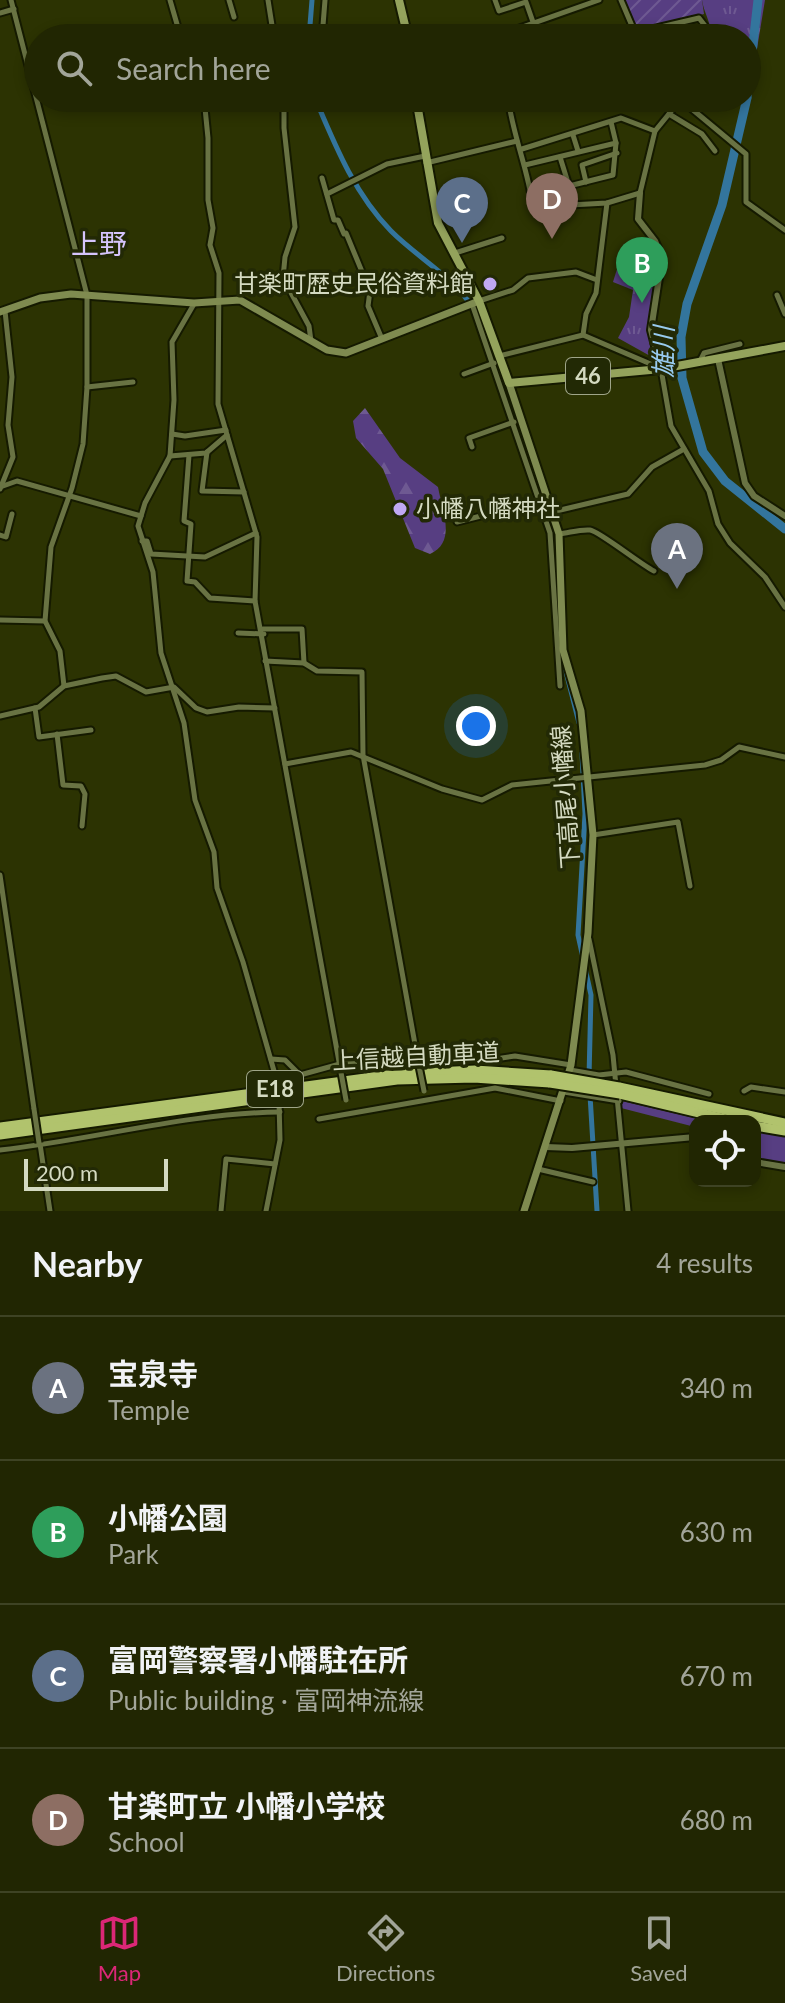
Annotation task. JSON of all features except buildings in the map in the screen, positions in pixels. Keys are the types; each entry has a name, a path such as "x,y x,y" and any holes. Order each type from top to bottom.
{"highway":[{"name":"上信越自動車道","path":"0,1127 395,1074 475,1070 551,1079 708,1115"},
{"name":"上信越自動車道","path":"0,1135 397,1080 551,1079"},
{"name":"上信越自動車道","path":"619,1094 785,1123"},
{"path":"761,1127 785,1131"}],"main road":[{"path":"399,0 405,24"},
{"path":"418,112 437,221 476,302 496,359 509,383"},
{"path":"2,312 56,294 194,303 249,302 327,350 346,353 476,302"},
{"name":"46","path":"509,383 694,364 785,346"},
{"name":"下高尾小幡線","path":"509,383 559,534 558,607 565,663 579,705 593,835 588,933 571,1068 524,1211"}],"street":[{"path":"11,0 24,48"},
{"path":"170,0 177,24"},
{"path":"229,0 234,17"},
{"path":"268,0 272,24"},
{"path":"323,24 325,0"},
{"path":"495,0 499,11 526,2 533,22"},
{"path":"528,24 599,0"},
{"path":"621,0 631,24"},
{"path":"0,13 14,9"},
{"path":"673,24 699,18 704,24"},
{"path":"40,112 87,295 87,387 83,444 70,494 51,547 45,621 60,651 64,686"},
{"path":"205,112 208,200 213,228 210,245 219,273 217,394 256,533 255,601 349,1112"},
{"path":"284,112 295,227 285,257 283,278 309,326 311,341"},
{"path":"511,112 517,141 522,149 533,207 607,203 640,193"},
{"path":"697,112 746,154 749,161 746,202 785,230"},
{"path":"715,151 702,134 669,114 655,131 640,193 638,219 655,241 662,258 651,330 667,415 709,491 718,524 730,543 765,577 785,607"},
{"path":"522,149 629,119 655,131"},
{"path":"569,186 613,175 617,153 611,122"},
{"path":"573,135 578,151"},
{"path":"327,194 387,164 517,141"},
{"path":"525,165 616,143"},
{"path":"586,182 582,165 617,153"},
{"path":"560,157 569,186 569,205"},
{"path":"322,178 334,220 338,220 345,233 370,291 368,306 382,339"},
{"path":"583,335 597,280 607,223 607,203"},
{"path":"454,254 502,238"},
{"path":"476,302 513,290 528,278 576,272 597,280"},
{"path":"777,295 785,314"},
{"path":"194,303 172,342 170,456 138,526 153,572 161,653 184,723 195,800 214,852 217,888 276,1078"},
{"path":"1,487 13,462 8,425 12,377 2,312"},
{"path":"464,374 496,359 583,335 629,352 660,368"},
{"path":"694,364 704,353 740,344"},
{"path":"629,352 631,372"},
{"path":"496,359 550,533 558,607 560,686"},
{"path":"718,359 745,483 754,496 785,516"},
{"path":"87,387 133,382"},
{"path":"472,447 469,438 514,422"},
{"path":"172,434 226,432"},
{"path":"226,432 207,452 202,491 244,492"},
{"path":"552,512 628,494 652,467 684,449"},
{"path":"170,456 207,452"},
{"path":"189,455 184,521 191,524 187,581 195,582 210,598 255,601"},
{"path":"1,487 17,481 141,516"},
{"path":"457,522 540,501"},
{"path":"0,535 6,537 12,514"},
{"path":"559,534 599,532 620,551 654,571"},
{"path":"142,541 147,541 151,554 205,557 256,533"},
{"path":"0,620 45,621"},
{"path":"238,633 302,629 304,663"},
{"path":"265,661 304,663 317,671 362,672 363,755 424,1094"},
{"path":"0,716 35,708 64,686 116,676 146,692 174,687 207,712 239,707 275,708"},
{"path":"35,708 39,737 91,730"},
{"path":"57,734 63,785 81,786 85,794 82,826"},
{"path":"285,764 339,753 363,755 442,789 482,800 512,785 705,765 721,760 739,747 785,757"},
{"path":"593,835 678,822 690,886"},
{"path":"0,875 50,1211"},
{"path":"588,933 619,1094 628,1211"},
{"path":"271,1059 285,1060 300,1075 340,1066 418,1059 489,1060 515,1056 615,1075 633,1073 709,1094"},
{"path":"744,1091 751,1087 785,1092"},
{"path":"319,1119 424,1094 495,1088 561,1101"},
{"path":"564,1092 619,1094"},
{"path":"266,1211 275,1164 279,1102"},
{"path":"0,1150 234,1112 280,1112"},
{"path":"546,1147 689,1137"},
{"path":"221,1211 226,1159 275,1164"},
{"path":"761,1163 785,1167"},
{"path":"538,1169 593,1182"}],"green space":[{"path":"623,0 702,0 704,14 659,24 635,24"},
{"path":"702,0 765,0 761,24 709,24"},
{"path":"618,266 656,282 648,327 652,357 618,338 629,317 633,290 613,282"},
{"path":"365,408 400,458 438,487 445,534 438,549 430,554 415,548 383,469 356,438 353,421"},
{"path":"622,1101 689,1117 689,1125 621,1108"},
{"path":"761,1132 785,1136 785,1164 761,1158"}],"waterway":[{"path":"310,24 312,0"},
{"name":"雄川","path":"755,24 758,0"},
{"path":"321,112 366,201 391,231 451,282 469,302"},
{"name":"雄川","path":"744,112 722,205 687,304 681,337 682,378 703,452 725,481 785,529"},
{"path":"561,652 579,723"},
{"path":"582,753 585,814 578,935 583,958"},
{"path":"585,968 591,995 589,1077"},
{"path":"590,1095 597,1211"}],"place":[{"name":"甘楽町立 小幡小学校","path":"552,239"},
{"name":"富岡警察署小幡駐在所","path":"462,243"},
{"name":"甘楽町歴史民俗資料館","path":"490,284"},
{"name":"小幡公園","path":"642,303"},
{"name":"小幡八幡神社","path":"400,509"},
{"name":"宝泉寺","path":"677,589"}],"district":[{"name":"上野","path":"99,244"}]}
